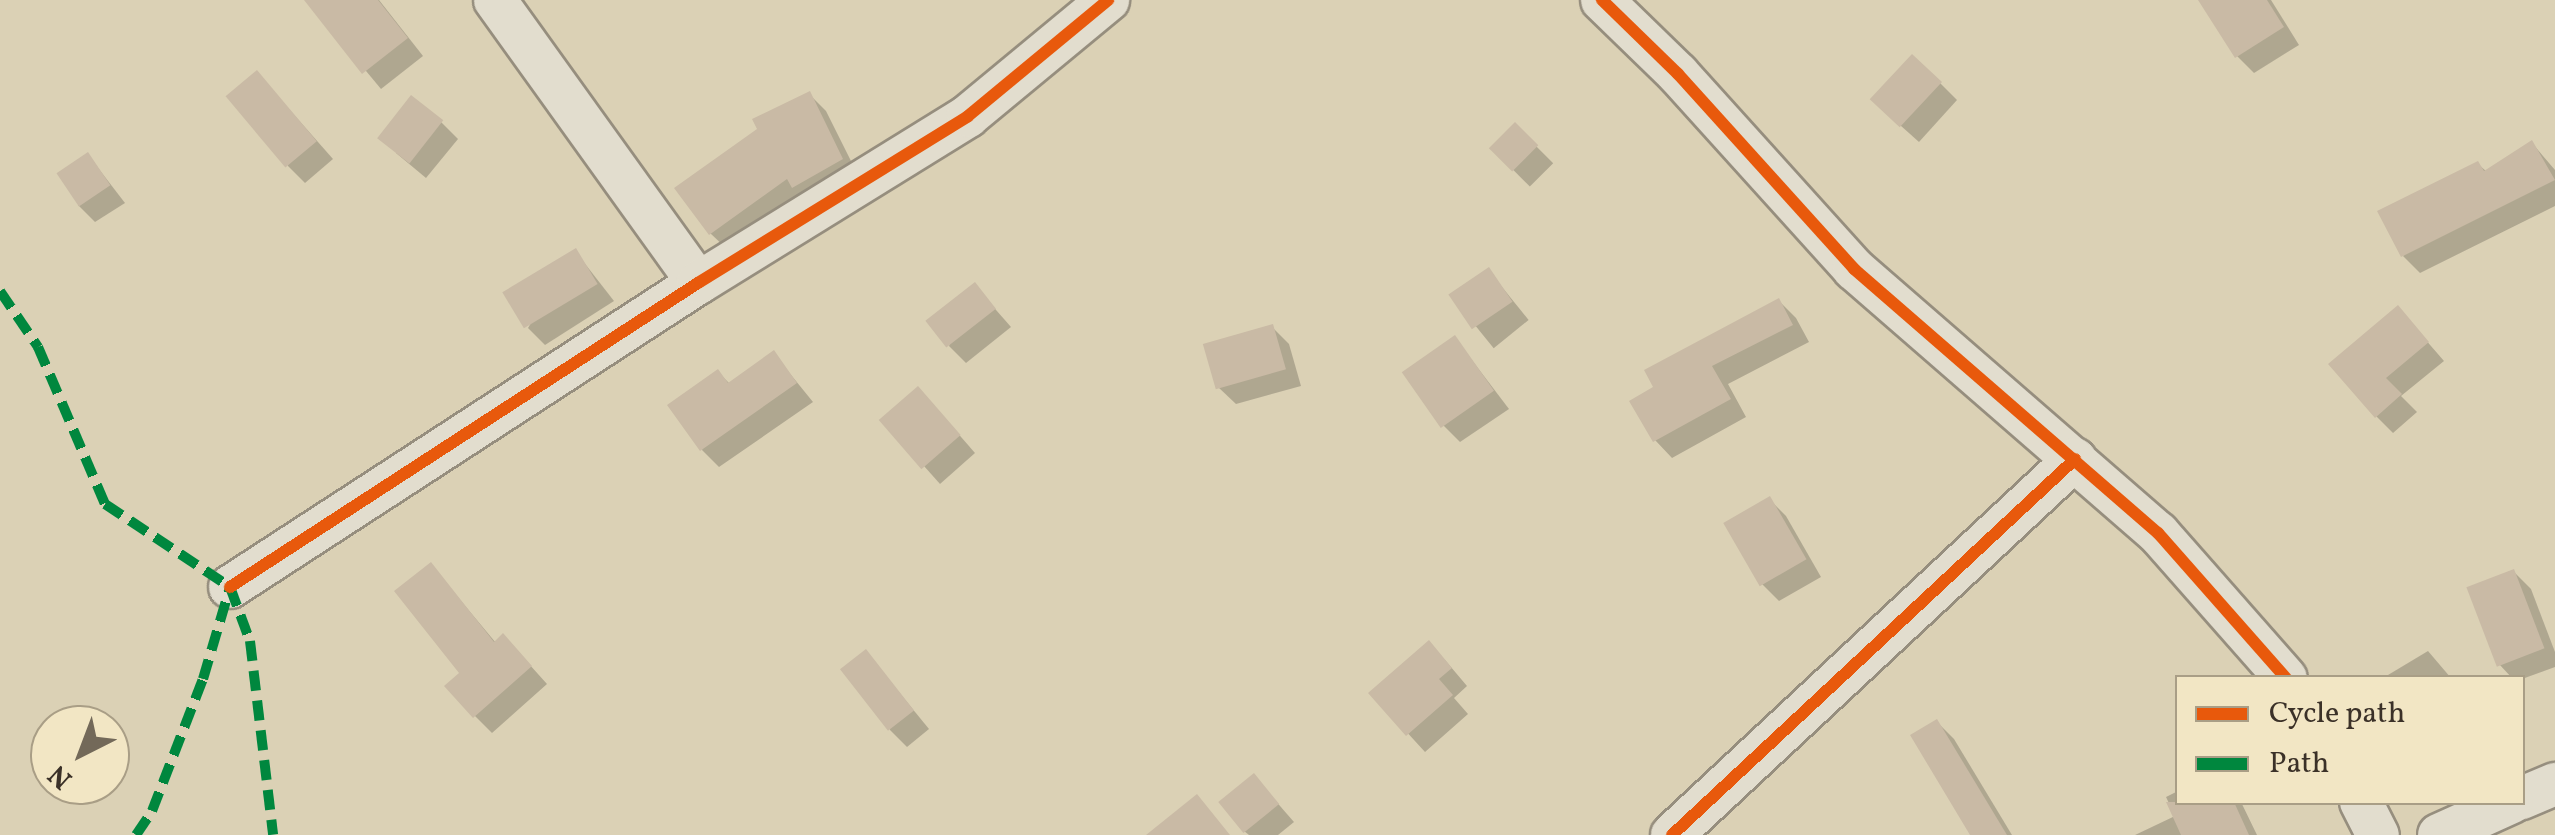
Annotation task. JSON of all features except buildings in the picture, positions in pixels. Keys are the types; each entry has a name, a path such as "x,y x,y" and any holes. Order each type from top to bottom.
{"street":[{"path":"495,0 698,282"},
{"path":"230,587 698,282 968,116 1108,0"},
{"path":"1602,0 1678,74 1854,269 2158,533 2283,675"},
{"path":"1672,835 2075,459"},
{"path":"2525,797 2555,784"},
{"path":"2363,805 2378,835"},
{"path":"2439,835 2505,805"}],"marked path":[{"path":"0,291 38,347 105,504 230,587 250,641 273,835"},
{"path":"136,835 152,811 203,679 230,587"}],"cycle path":[{"path":"230,587 698,283 968,116 1108,0"},
{"path":"1602,0 1678,74 1854,269 2158,533 2283,675"},
{"path":"1672,835 2075,459"}]}
